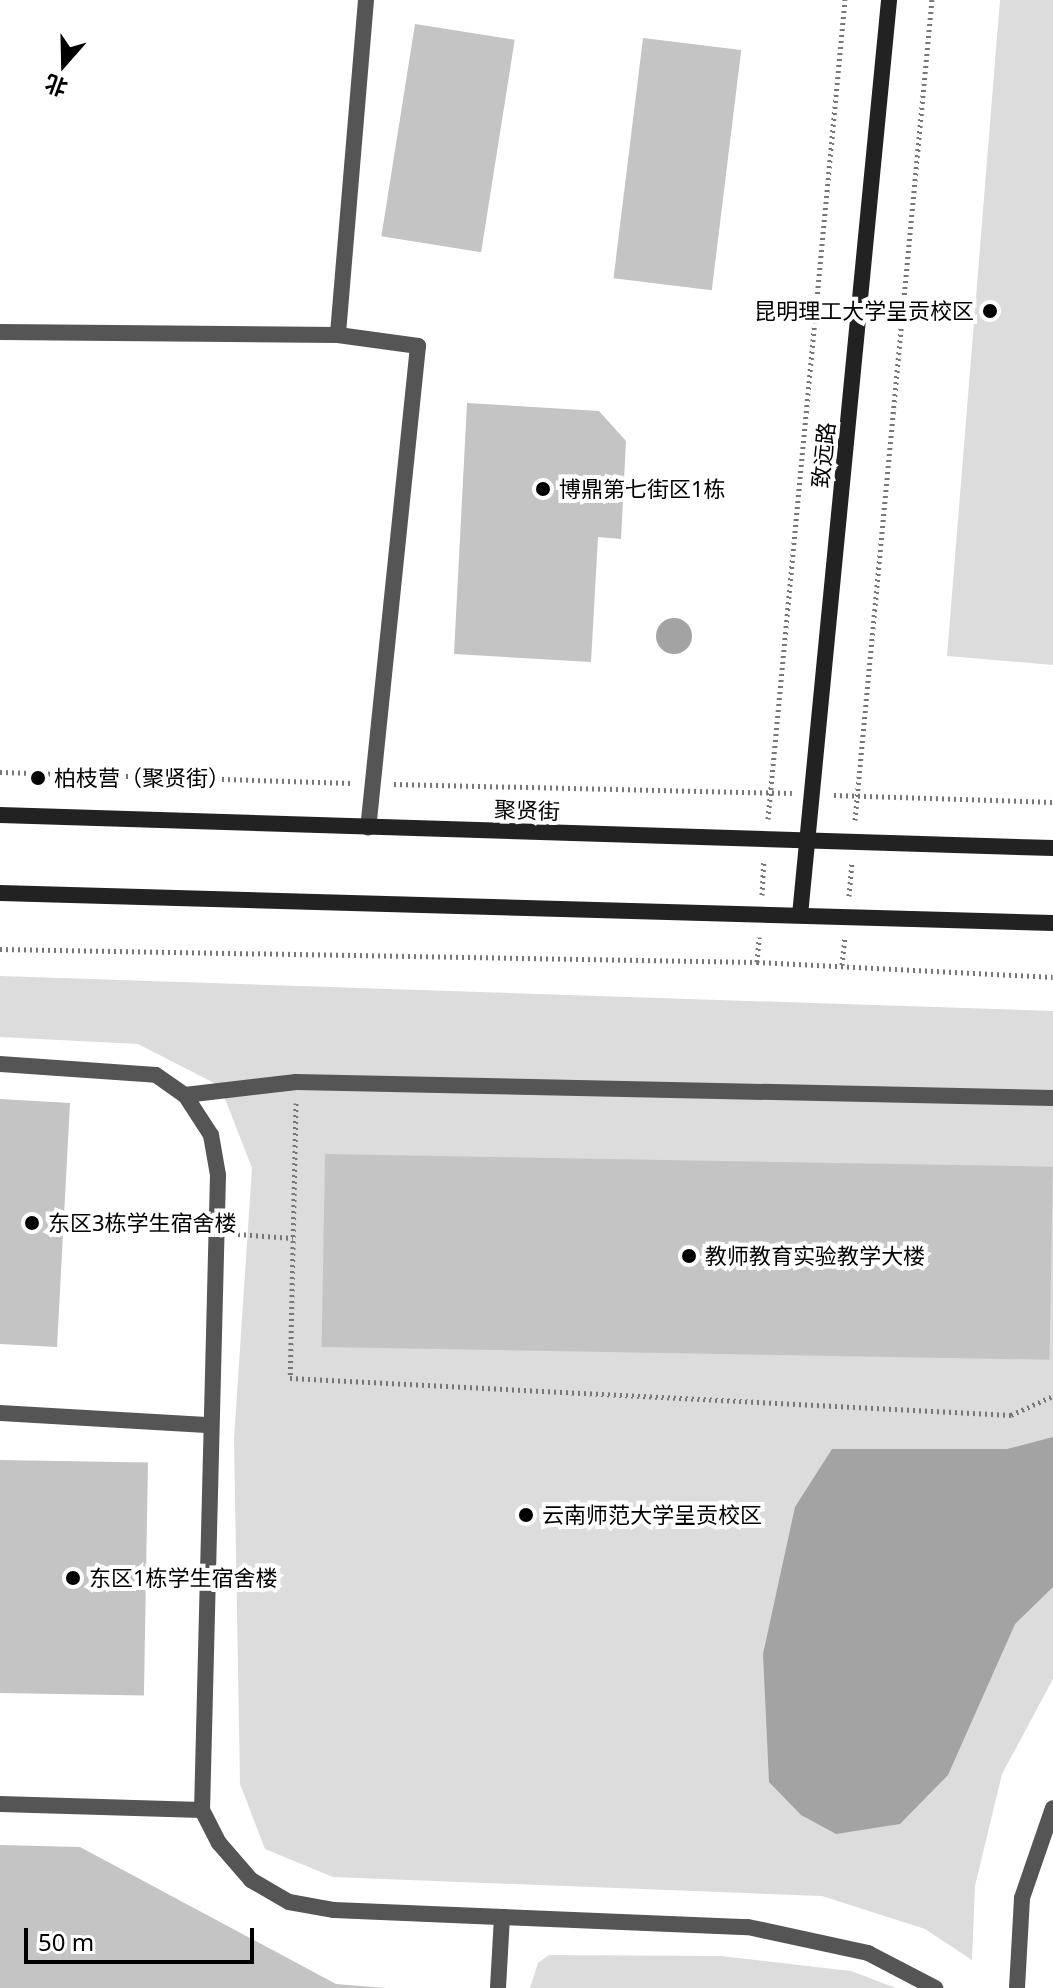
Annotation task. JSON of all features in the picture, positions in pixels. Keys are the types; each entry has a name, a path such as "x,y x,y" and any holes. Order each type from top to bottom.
{"main road":[{"name":"致远路","path":"800,915 889,0"},
{"name":"聚贤街","path":"0,815 1053,848"},
{"path":"0,893 1053,923"}],"street":[{"path":"338,335 366,0"},
{"path":"0,332 338,335 418,346 368,827"},
{"path":"0,1064 156,1075 185,1095 211,1135 218,1175 202,1810 219,1843 251,1880 289,1902 334,1910 748,1927 868,1953 935,1988"},
{"path":"185,1095 296,1082 1053,1098"},
{"path":"0,1413 211,1425"},
{"path":"0,1804 202,1810"},
{"path":"1017,1988 1022,1898 1053,1808"},
{"path":"498,1988 502,1917"}],"path":[{"path":"757,962 845,0"},
{"path":"842,965 932,0"},
{"path":"0,772 1053,802"},
{"path":"0,949 757,962 1053,977"},
{"path":"296,1082 290,1378 1011,1415 1053,1396"},
{"path":"215,1233 293,1238"}],"shaded area":[{"path":"1000,0 1053,0 1053,665 947,656"},
{"path":"674,618 687,623 692,636 687,649 674,654 661,649 656,636 661,623"},
{"name":"云南师范大学呈贡校区","path":"0,976 1053,1011 1053,1679 1002,1774 975,1886 972,1960 925,1929 822,1896 333,1877 265,1849 240,1784 234,1439 252,1168 220,1086 138,1044 0,1037"},
{"path":"1053,1437 1053,1587 1015,1624 948,1775 900,1824 836,1834 801,1815 769,1782 763,1654 795,1507 832,1449 1007,1449"},
{"path":"549,1955 721,1956 851,1971 896,1988 530,1988 538,1963"}],"building":[{"path":"415,24 515,40 481,252 381,236"},
{"path":"643,38 741,50 712,290 614,278"},
{"name":"博鼎第七街区1栋","path":"467,403 599,411 626,441 621,539 598,537 591,662 454,654"},
{"name":"东区3栋学生宿舍楼","path":"0,1099 70,1103 57,1347 0,1344"},
{"name":"教师教育实验教学大楼","path":"325,1154 1053,1167 1050,1360 322,1347"},
{"name":"东区1栋学生宿舍楼","path":"0,1460 148,1463 144,1696 0,1693"},
{"path":"0,1845 80,1847 336,1984 386,1988 0,1988"}],"place":[{"name":"昆明理工大学呈贡校区","path":"990,311"},
{"name":"博鼎第七街区1栋","path":"543,489"},
{"name":"柏枝营（聚贤街）","path":"38,778"},
{"name":"东区3栋学生宿舍楼","path":"32,1223"},
{"name":"教师教育实验教学大楼","path":"689,1256"},
{"name":"云南师范大学呈贡校区","path":"526,1515"},
{"name":"东区1栋学生宿舍楼","path":"73,1578"}]}
